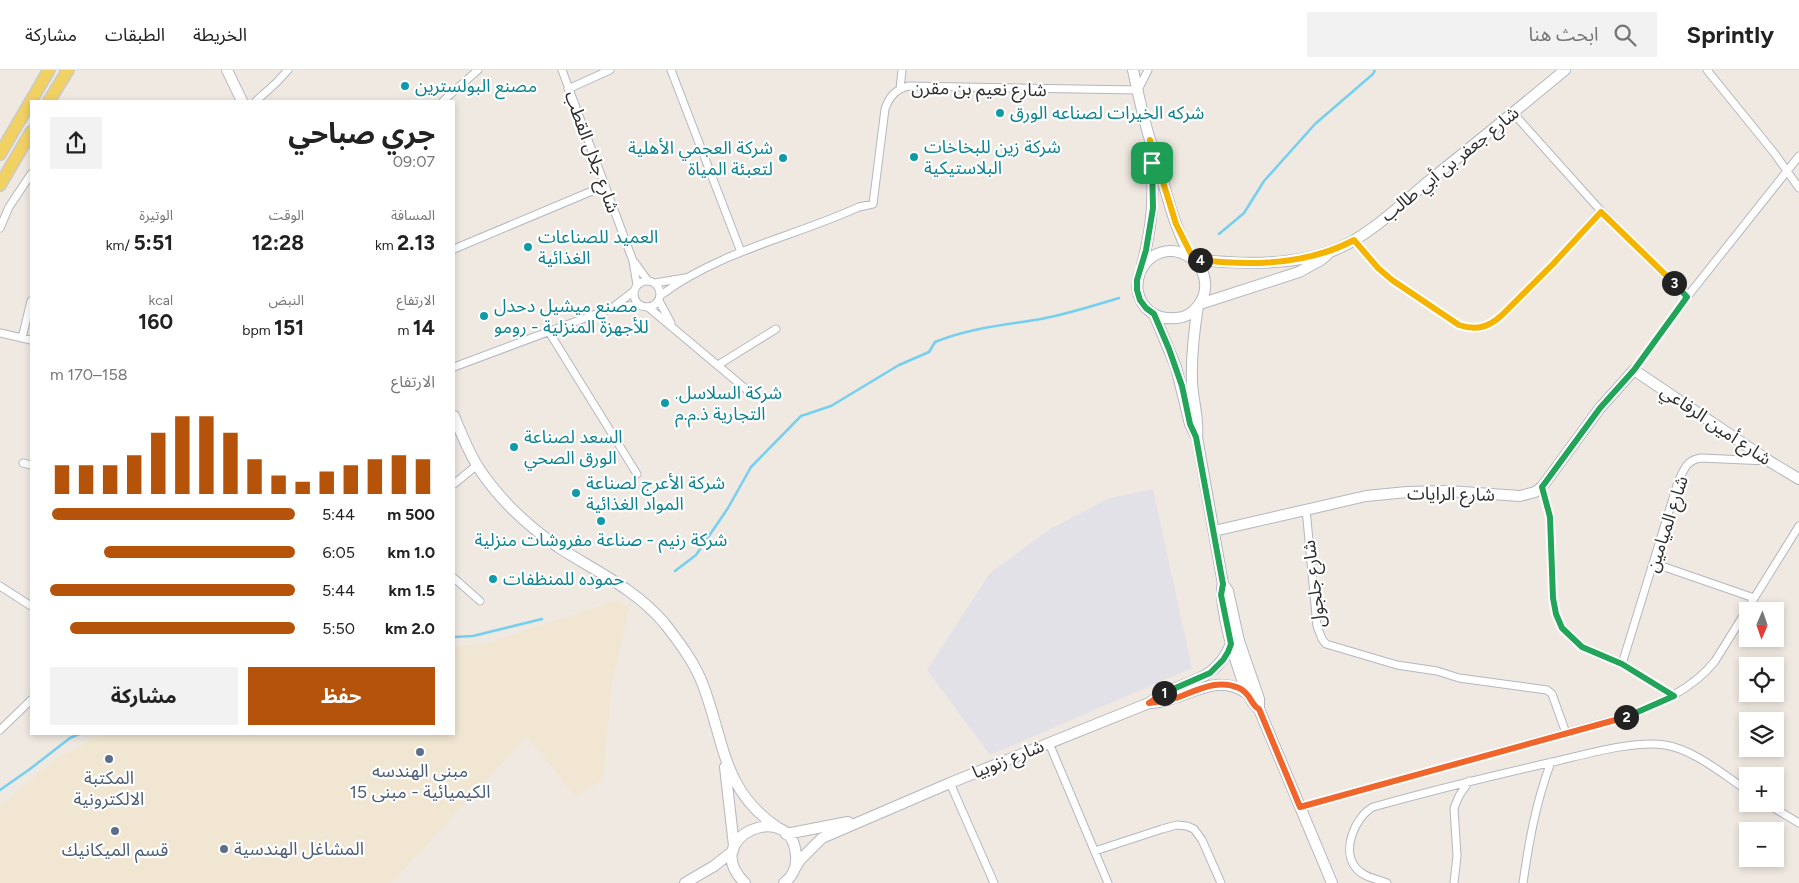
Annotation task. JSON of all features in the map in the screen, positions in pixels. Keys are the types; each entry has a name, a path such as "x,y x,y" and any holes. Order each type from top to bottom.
{"main road":[{"path":"32,100 49,70"},
{"path":"51,100 68,70"},
{"path":"0,154 30,103"},
{"path":"0,185 30,139"}],"street":[{"path":"227,70 242,100"},
{"path":"257,100 288,70"},
{"path":"443,100 478,70"},
{"name":"شارع جلال القطب","path":"562,70 633,261 636,288"},
{"path":"568,89 610,70"},
{"path":"671,70 741,252"},
{"path":"900,88 902,70"},
{"path":"1133,70 1150,140 1176,224 1193,259 1203,272 1205,280 1204,296 1199,305 1189,314 1178,318 1165,318 1154,314 1143,304 1137,290 1137,280 1150,229 1153,208 1154,187 1150,140"},
{"path":"1138,90 1148,70"},
{"name":"شارع جعفر بن أبي طالب","path":"1199,305 1299,272 1354,240 1386,217 1514,114 1565,70"},
{"path":"1707,70 1799,188"},
{"name":"شارع نعيم بن مقرن","path":"659,298 690,277 741,252 859,207 873,204 884,109 887,101 900,88 908,86 1138,90"},
{"path":"1514,114 1601,212 1687,297"},
{"path":"1674,696 1622,664 1582,647 1562,628 1556,614 1553,598 1550,517 1542,487 1600,408 1634,370 1687,297 1799,156"},
{"path":"0,228 9,207 30,176"},
{"path":"455,248 604,186"},
{"path":"1354,240 1378,268 1403,288 1459,325 1467,328 1481,328 1493,323 1502,315 1601,212"},
{"path":"1140,270 1148,260 1158,254 1170,251 1182,253 1193,259"},
{"name":"شارع جعفر بن أبي طالب","path":"1193,259 1226,262 1262,262 1296,259 1331,252"},
{"name":"شارع جلال القطب","path":"633,261 651,282"},
{"name":"شارع نعيم بن مقرن","path":"651,282 690,277"},
{"path":"612,308 636,288 651,282 660,289 659,298 672,326"},
{"path":"636,288 635,299 640,305"},
{"path":"648,307 652,306 659,298"},
{"path":"22,338 30,305"},
{"path":"455,368 612,308 640,305 648,307 672,326 747,390"},
{"path":"1196,437 1197,422 1192,385 1192,345 1199,305"},
{"path":"1154,314 1176,368 1190,424 1196,437 1223,584 1221,595 1231,644 1248,694 1255,707 1259,709"},
{"path":"718,365 776,329"},
{"path":"549,332 637,474"},
{"path":"0,333 30,340"},
{"name":"شارع أمين الرفاعي","path":"1634,370 1769,462 1799,479"},
{"path":"455,418 477,465 492,486 532,527 559,547 632,593 664,624 688,658 702,683 714,715 730,772 742,795 761,817 782,831 792,842 797,860 793,876"},
{"name":"شارع الميامين","path":"1622,664 1678,482 1686,466 1693,460 1712,458 1769,462"},
{"path":"23,463 30,465"},
{"path":"455,483 477,465"},
{"name":"شارع الرايات","path":"1214,531 1366,496 1448,491 1520,496 1535,492 1542,487"},
{"name":"شارع جلجول","path":"1306,509 1317,626 1322,639 1332,647 1397,665 1437,671 1459,678 1547,690 1552,694 1566,733"},
{"path":"1300,807 1628,716 1674,696 1708,670 1799,526"},
{"path":"1653,563 1754,598"},
{"path":"455,579 480,601"},
{"path":"1223,584 1228,591 1239,641 1259,699 1259,709 1332,883"},
{"path":"0,586 30,605"},
{"name":"شارع زنوبيا","path":"784,883 793,876 800,860 822,838 950,783 1149,703 1164,693 1210,673 1223,660 1231,644"},
{"name":"شارع زنوبيا","path":"1149,703 1170,700 1215,684 1233,686 1248,694"},
{"path":"0,730 30,701"},
{"path":"1049,743 1108,883"},
{"path":"1387,883 1362,874 1352,861 1350,851 1352,835 1358,821 1364,812 1372,807 1469,781 1602,750 1649,744 1678,748 1739,785"},
{"path":"724,754 734,849 734,869 745,883"},
{"path":"1523,883 1531,831 1542,786 1551,762"},
{"path":"1454,883 1458,856 1454,808 1469,781"},
{"path":"950,783 994,883"},
{"path":"1780,812 1799,823"},
{"name":"شارع زنوبيا","path":"734,849 740,837 748,830 757,826 768,826 782,831 868,818"},
{"path":"1095,851 1162,829 1177,825 1186,826 1194,829 1202,840 1221,883"},
{"path":"685,883 714,866 734,849"}],"shaded area":[{"path":"1153,489 1192,668 990,755 927,670 990,573 1050,529 1110,498"},
{"path":"618,600 629,608 611,687 603,780 575,796 527,736 391,883 0,883 0,806 56,759 100,735 455,735 455,646 484,644"}],"waterway":[{"path":"1219,234 1244,213 1264,181 1315,124 1373,74 1375,70"},
{"path":"675,571 696,555 728,508 751,467 801,416 831,406 899,365 929,352 935,342 948,337 974,330 1060,315 1119,298"},
{"path":"455,637 473,636 542,619"},
{"path":"0,790 77,735"}],"place":[{"name":"مصنع البولسترين","path":"405,86"},
{"name":"شركه الخيرات لصناعه الورق","path":"1000,113"},
{"name":"شركة زين للبخاخات البلاستيكية","path":"914,157"},
{"name":"شركة العجمي الأهلية لتعبئة المياة","path":"783,158"},
{"name":"العميد للصناعات الغذائية","path":"528,247"},
{"name":"مصنع ميشيل دحدل للأجهزة المنزلية - رومو","path":"484,316"},
{"name":".شركة السلاسل التجارية ذ.م.م","path":"665,403"},
{"name":"السعد لصناعة الورق الصحي","path":"514,447"},
{"name":"شركة الأعرج لصناعة المواد الغذائية","path":"576,493"},
{"name":"شركة رنيم - صناعة مفروشات منزلية","path":"601,521"},
{"name":"حموده للمنظفات","path":"493,579"},
{"name":"مبنى الهندسه الكيميائية - مبنى 15","path":"420,752"},
{"name":"المكتبة الالكترونية","path":"109,759"},
{"name":"قسم الميكانيك","path":"115,831"},
{"name":"المشاغل الهندسية","path":"224,849"}],"route":[{"path":"1150,140 1176,224 1193,259 1244,263 1296,259 1331,252 1354,240 1378,268 1403,288 1459,325 1467,328 1481,328 1493,323 1553,264 1601,212 1651,259 1687,297 1634,370 1600,408 1542,487 1550,517 1553,598 1556,614 1562,628 1582,647 1622,664 1674,696 1628,716 1300,807 1259,709 1255,707 1248,694 1241,689 1224,684 1215,684 1170,700 1149,703 1164,693 1203,678 1210,673 1223,660 1231,644 1221,595 1223,584 1196,437 1190,424 1182,386 1169,349 1154,314 1140,300 1137,290 1137,280 1146,250 1153,208 1152,163 1150,140"}]}
